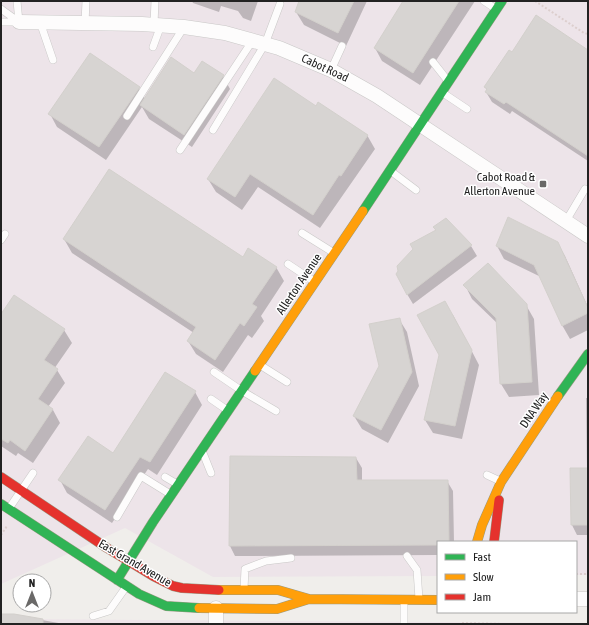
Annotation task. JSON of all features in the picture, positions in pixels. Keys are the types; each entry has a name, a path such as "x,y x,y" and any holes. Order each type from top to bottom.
{"main road":[{"name":"Allerton Avenue","path":"117,580 172,495 502,1"},
{"name":"DNA Way","path":"477,541 482,525 501,482 567,382 588,354"},
{"name":"East Grand Avenue","path":"1,477 107,548 173,586 190,589 278,590 309,599 437,600"},
{"name":"DNA Way","path":"494,541 501,482"},
{"name":"East Grand Avenue","path":"5,506 126,586 153,601 166,606 175,608 277,609 309,599"}],"street":[{"name":"Cabot Road","path":"19,22 158,25 184,27 225,33 259,42 306,59 331,70 366,89 588,236"},
{"path":"577,599 588,599"},
{"path":"216,608 216,624"}],"lane":[{"path":"17,1 19,22"},
{"path":"85,23 86,1"},
{"path":"153,47 158,25 155,1"},
{"path":"484,1 496,9"},
{"path":"213,130 280,4"},
{"path":"1,9 19,22"},
{"path":"1,22 19,22"},
{"path":"40,22 53,60"},
{"path":"128,116 184,27"},
{"path":"180,150 259,42"},
{"path":"331,70 342,46"},
{"path":"433,62 448,82"},
{"path":"442,92 467,109"},
{"path":"390,170 416,190"},
{"path":"566,221 585,189"},
{"path":"302,232 334,253"},
{"path":"288,264 315,282"},
{"path":"259,365 288,382"},
{"path":"214,372 276,411"},
{"path":"212,399 229,411"},
{"path":"202,451 210,474"},
{"path":"5,506 21,490 33,473"},
{"path":"487,475 501,482"},
{"path":"117,517 141,476 172,495"},
{"path":"165,477 178,486"},
{"path":"407,556 417,570 419,600"},
{"path":"244,589 245,569 266,560 291,558"},
{"path":"93,616 109,611 126,586"},
{"path":"404,600 404,624"}],"path":[{"path":"535,1 584,33 588,34"},
{"path":"577,574 588,574"},
{"path":"462,623 504,624"}],"shaded area":[{"path":"1,1 588,1 588,575 577,575 577,541 437,541 437,576 213,577 125,528 25,573 12,573 12,579 1,584"},
{"path":"1,619 588,623 588,624 1,624"}],"building":[{"path":"299,1 354,1 338,33 295,12"},
{"path":"403,1 459,1 413,73 374,48"},
{"path":"536,15 588,50 588,156 506,102 504,104 485,92 487,89 484,87 509,50 512,52"},
{"path":"90,53 140,87 99,147 48,114"},
{"path":"171,57 194,73 202,61 224,75 184,135 140,105"},
{"path":"274,78 316,106 318,102 368,135 341,176 339,175 313,215 250,174 235,197 207,179"},
{"path":"109,169 243,257 248,248 277,267 252,304 257,307 244,326 240,323 215,360 187,341 196,327 63,239"},
{"path":"508,217 558,242 588,308 588,313 562,326 534,265 496,246"},
{"path":"446,218 472,245 407,295 396,274 398,271 397,266 413,249 410,244 436,230 433,227"},
{"path":"488,263 527,304 532,382 500,384 496,318 463,285"},
{"path":"14,295 65,329 44,360 58,369 38,399 53,409 25,451 10,440 8,443 1,439 1,314"},
{"path":"445,301 472,350 455,426 424,420 439,355 417,315"},
{"path":"400,318 412,372 381,430 353,416 379,366 369,324"},
{"path":"165,372 196,391 150,462 140,457 105,510 58,480 88,436 113,453"},
{"path":"230,456 356,457 357,480 448,480 449,541 437,541 437,545 229,546"},
{"path":"570,468 588,468 588,525 571,525"},
{"path":"1,614 14,614 43,619 43,624 1,624"}],"traffic: fast":[{"path":"363,211 502,1"},
{"path":"558,396 588,354"},
{"path":"117,580 153,522 255,371"},
{"path":"1,504 139,594 166,606 199,608"}],"traffic: slow":[{"path":"255,371 363,211"},
{"path":"477,541 482,525 501,482 558,396"},
{"path":"219,590 278,590 309,599"},
{"path":"199,608 277,609 309,599 437,600"}],"traffic: jam":[{"path":"1,477 107,548 153,576 173,586 182,588 219,590"},
{"path":"494,541 499,500"}],"place":[{"name":"Cabot Road & Allerton Avenue","path":"543,184"}]}
